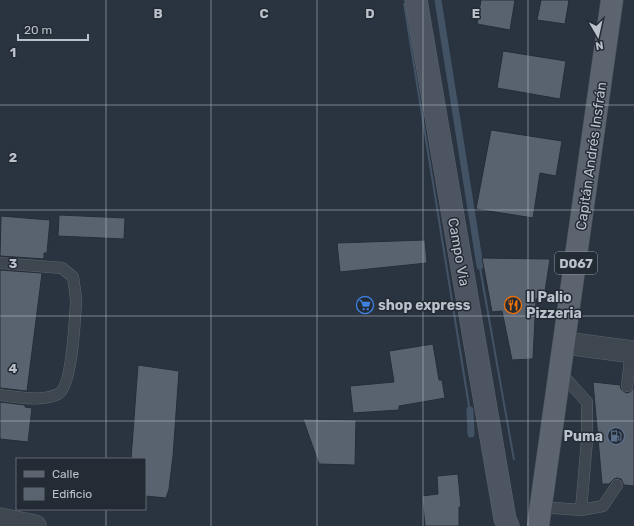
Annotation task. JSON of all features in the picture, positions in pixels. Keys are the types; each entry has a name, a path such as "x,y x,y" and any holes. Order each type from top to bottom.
{"main road":[{"name":"Capitán Andrés Insfrán","path":"540,516 612,0"}],"street":[{"name":"Campo Via","path":"416,0 503,511 508,526"},
{"path":"564,343 632,352"},
{"path":"0,519 35,526"}],"lane":[{"path":"0,263 62,268 73,277 76,301 70,368 65,386 60,394 46,398 0,395"},
{"path":"627,386 632,352"},
{"path":"560,372 587,402 587,440 582,510"},
{"path":"540,516 603,506 617,485"}],"water":[{"path":"403,3 405,3 472,418 470,419"},
{"path":"479,256 515,460 513,460 477,257"}],"building":[{"path":"481,0 515,0 510,30 477,24"},
{"path":"541,0 569,0 565,24 537,20"},
{"path":"503,51 566,61 560,99 497,88"},
{"path":"491,130 562,141 556,176 540,173 533,218 476,209"},
{"path":"59,215 125,218 124,239 58,236"},
{"path":"1,216 50,220 47,253 44,253 44,259 0,256"},
{"path":"425,240 427,263 340,272 337,243"},
{"name":"Il Palio Pizzeria","path":"482,258 550,259 544,298 536,299 533,359 512,360 502,311 492,312"},
{"path":"0,270 42,273 27,391 0,388"},
{"path":"433,344 439,380 442,380 445,398 399,406 399,410 353,413 350,386 394,382 389,351"},
{"path":"138,365 179,371 173,456 169,489 166,498 146,496 146,458 131,458"},
{"name":"Puma","path":"593,382 620,385 621,389 626,393 630,392 634,387 634,486 624,485 621,479 617,478 609,484 602,484"},
{"path":"0,402 25,405 25,407 32,408 28,442 0,439"},
{"path":"303,419 356,420 355,465 319,464"},
{"path":"458,474 461,507 459,507 459,526 425,526 422,496 438,494 437,476"}],"waterway":[{"path":"438,0 480,266"},
{"path":"470,410 471,434"}],"place":[{"name":"shop express","path":"365,305"},
{"name":"Il Palio Pizzeria","path":"513,305"},
{"name":"Puma","path":"616,436"}]}
